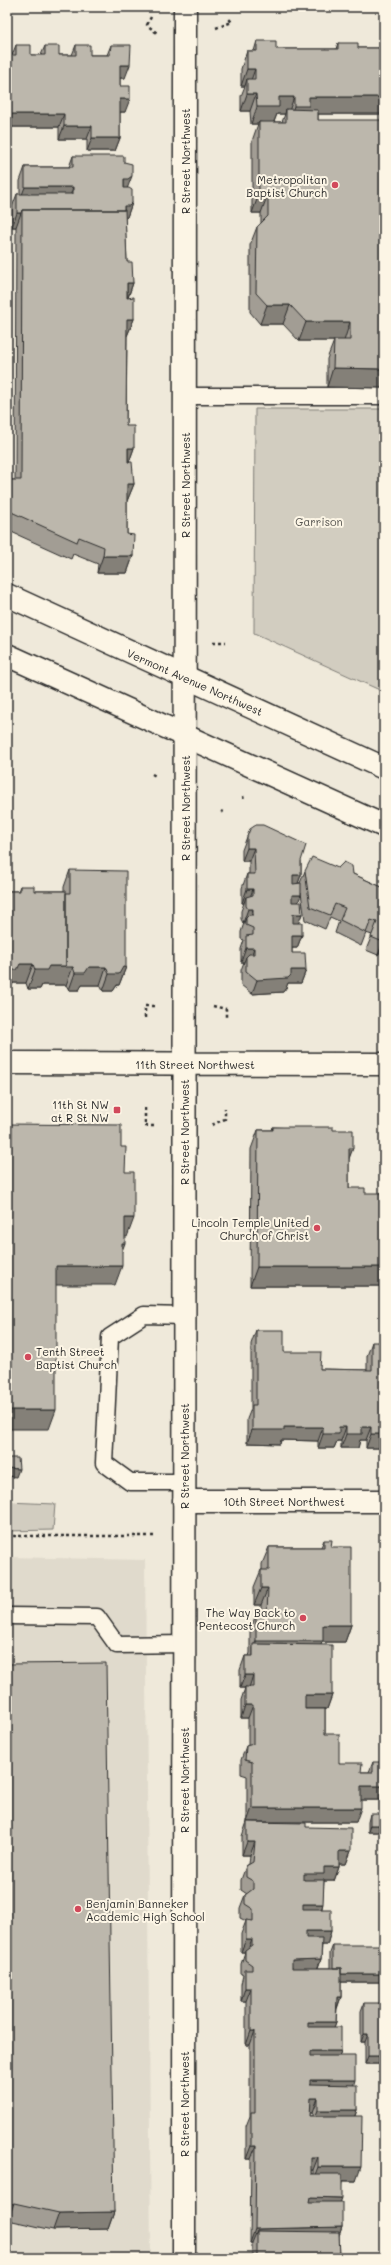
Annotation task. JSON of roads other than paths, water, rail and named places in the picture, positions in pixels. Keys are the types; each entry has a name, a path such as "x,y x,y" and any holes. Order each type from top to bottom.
{"main road":[{"name":"R Street Northwest","path":"184,2258 185,7"},
{"name":"Vermont Avenue Northwest","path":"7,596 384,768"},
{"path":"7,655 384,826"},
{"name":"11th Street Northwest","path":"7,1064 384,1064"},
{"name":"10th Street Northwest","path":"184,1492 384,1501"}],"lane":[{"path":"185,396 384,396"},
{"path":"184,1316 144,1315 110,1337 104,1463 130,1482 184,1492"},
{"path":"7,1616 97,1617 117,1645 184,1644"}],"place":[{"name":"Metropolitan Baptist Church","path":"335,185"},
{"name":"11th St NW at R St NW","path":"117,1110"},
{"name":"Lincoln Temple United Church of Christ","path":"317,1228"},
{"name":"Tenth Street Baptist Church","path":"28,1357"},
{"name":"The Way Back to Pentecost Church","path":"303,1618"},
{"name":"Benjamin Banneker Academic High School","path":"78,1909"}],"park label":[{"name":"Garrison","path":"319,521"}]}
